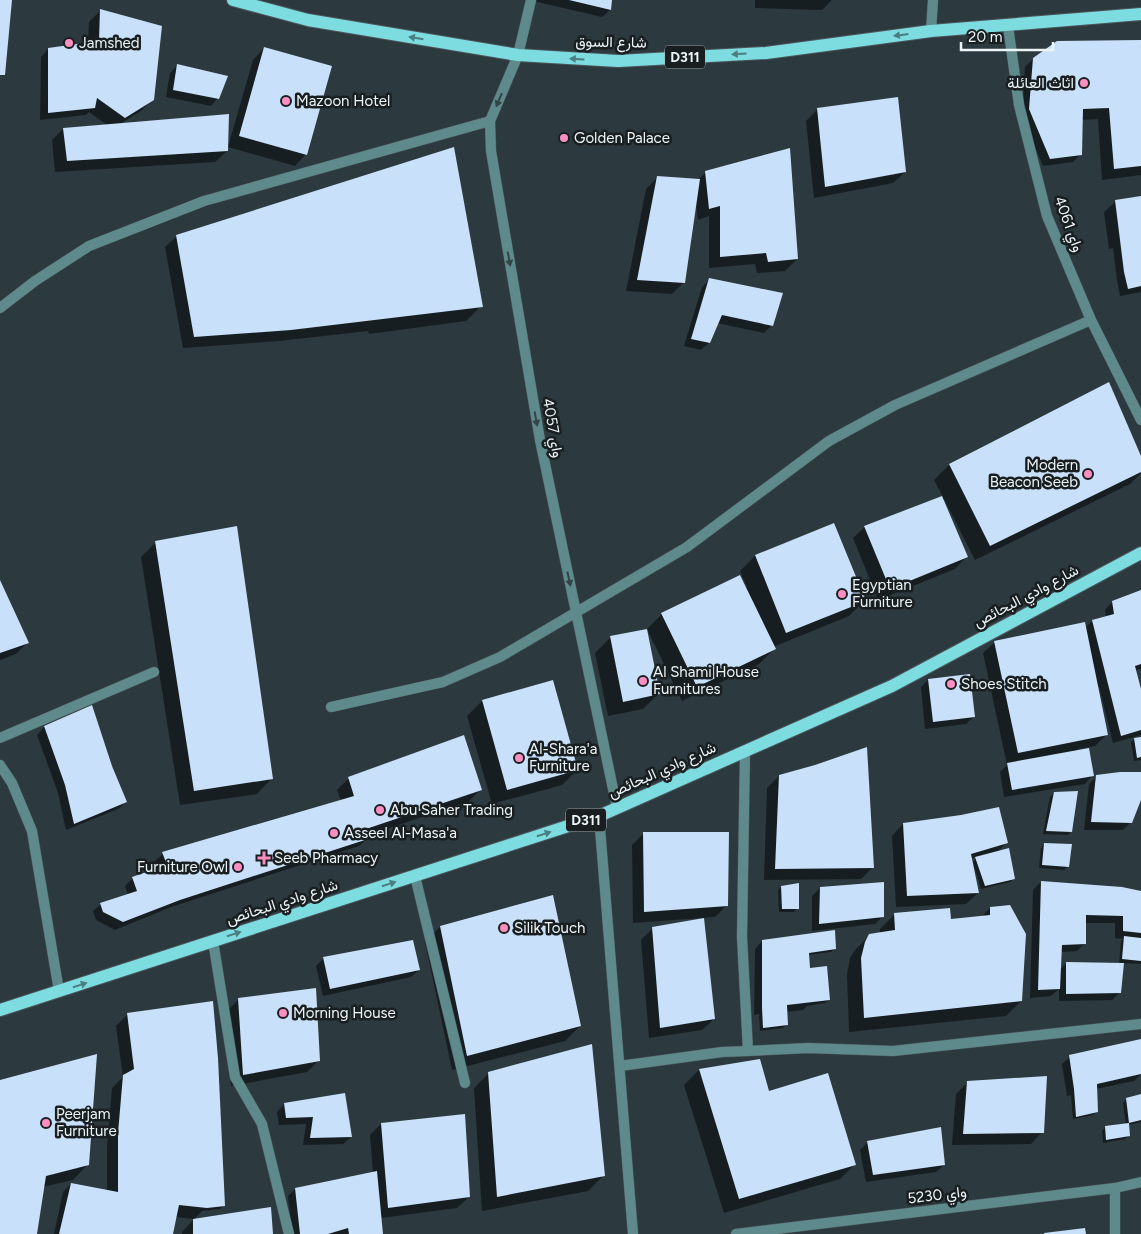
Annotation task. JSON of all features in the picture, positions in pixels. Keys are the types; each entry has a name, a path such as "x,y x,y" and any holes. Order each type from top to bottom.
{"main road":[{"name":"شارع السوق","path":"233,0 308,20 518,55 618,62 766,52 931,31 1141,14"},
{"name":"شارع وادي البحائص","path":"0,1010 599,816 892,686 1141,553"}],"street":[{"name":"واي 4057","path":"531,0 518,55 490,121 491,151 540,440 617,808"},
{"path":"931,31 932,0"},
{"name":"واي 4061","path":"1008,26 1019,105 1047,216 1092,320 1141,420"},
{"path":"0,308 35,281 89,246 204,201 490,121"},
{"path":"331,707 442,682 500,657 687,547 829,441 894,405 1092,320"},
{"path":"0,738 154,672"},
{"path":"744,751 742,937 748,1051"},
{"path":"0,765 12,783 32,831 60,991"},
{"path":"599,816 634,1234"},
{"path":"415,876 464,1083"},
{"path":"213,941 235,1077 262,1124 289,1234"},
{"path":"620,1066 722,1052 808,1048 893,1051 1141,1024"},
{"name":"واي 5230","path":"736,1234 1115,1188 1141,1182"},
{"path":"1115,1188 1115,1234"}],"building":[{"path":"0,0 12,0 5,75 0,75"},
{"path":"569,0 612,0 611,10"},
{"path":"100,9 162,26 154,100 125,118 97,98 95,108 48,113 48,48 99,41"},
{"path":"1141,40 1141,166 1114,169 1109,108 1083,109 1082,155 1050,159 1029,109 1033,58 1057,41"},
{"name":"Mazoon Hotel","path":"264,47 332,66 307,155 239,136"},
{"path":"177,64 228,76 219,99 173,90"},
{"path":"898,97 906,172 825,187 817,108"},
{"path":"229,114 228,151 67,161 63,128"},
{"path":"454,147 483,307 291,330 194,337 176,235"},
{"path":"790,148 798,259 768,262 766,253 720,257 720,206 709,209 705,171"},
{"path":"657,176 700,179 685,283 637,280"},
{"path":"1141,196 1141,286 1128,289 1124,272 1115,200"},
{"path":"709,278 783,293 773,326 722,315 710,343 691,339"},
{"path":"1109,382 1141,456 1141,472 990,546 949,464"},
{"path":"942,496 968,557 890,589 864,526"},
{"path":"834,523 866,601 786,633 755,555"},
{"path":"237,526 273,779 194,791 155,541"},
{"path":"740,575 776,649 697,687 661,613"},
{"path":"0,580 29,643 0,653"},
{"path":"1141,590 1141,664 1135,666 1141,689 1141,730 1121,736 1092,620 1114,614 1112,601"},
{"path":"1085,622 1108,735 1018,753 994,641"},
{"path":"647,629 660,694 623,702 610,636"},
{"path":"970,674 975,717 933,722 928,679"},
{"path":"553,680 578,770 507,790 482,700"},
{"path":"92,705 112,766 127,802 74,824 65,785 44,726"},
{"path":"464,735 482,790 366,829 368,839 180,900 123,922 103,912 100,903 137,891 132,877 167,865 162,852 354,796 348,777"},
{"path":"1141,737 1141,757 1137,758 1134,738"},
{"path":"867,747 874,868 775,869 779,775"},
{"path":"1089,748 1094,776 1012,790 1007,763"},
{"path":"1141,772 1141,800 1132,823 1091,822 1096,775"},
{"path":"1078,791 1072,832 1046,831 1054,792"},
{"path":"999,807 1008,843 971,854 979,893 907,896 903,823 961,815"},
{"path":"643,832 729,832 728,906 644,912"},
{"path":"1044,843 1072,844 1069,867 1042,865"},
{"path":"1009,848 1015,879 985,886 975,857"},
{"path":"1041,881 1122,887 1141,891 1141,933 1123,931 1123,916 1086,915 1086,944 1062,945 1060,989 1038,990"},
{"path":"884,882 884,917 819,924 820,887"},
{"path":"799,883 799,909 782,909 781,886"},
{"path":"553,895 581,1026 467,1056 440,926"},
{"path":"1010,905 1026,934 1022,1001 864,1018 861,958 865,942 869,934 895,930 894,913 950,908 951,919 990,915 990,907"},
{"path":"704,918 715,1019 660,1028 652,927"},
{"path":"835,930 836,949 809,953 810,968 827,966 830,1000 787,1005 788,1025 763,1028 762,940"},
{"path":"1124,936 1141,938 1141,961 1122,959"},
{"path":"413,940 420,970 330,989 323,957"},
{"path":"1066,962 1124,963 1121,993 1066,994"},
{"path":"316,988 320,1061 243,1075 238,998"},
{"path":"213,1001 218,1058 225,1206 207,1208 179,1205 173,1234 59,1234 71,1183 118,1192 118,1133 123,1075 134,1069 127,1013"},
{"path":"1141,1039 1141,1074 1097,1084 1098,1112 1076,1117 1069,1055"},
{"path":"592,1044 605,1176 497,1197 488,1072"},
{"name":"Peerjam Furniture","path":"97,1054 89,1165 46,1176 37,1234 0,1234 0,1080"},
{"path":"760,1059 769,1091 828,1073 856,1165 739,1199 699,1069"},
{"path":"1047,1076 1044,1133 963,1134 967,1081"},
{"path":"345,1093 352,1137 310,1138 313,1117 286,1118 284,1103"},
{"path":"1141,1094 1141,1120 1129,1123 1126,1098"},
{"path":"465,1114 470,1197 388,1208 381,1123"},
{"path":"1129,1123 1130,1136 1106,1140 1105,1126"},
{"path":"941,1127 945,1165 873,1175 867,1141"},
{"path":"377,1171 383,1234 349,1234 348,1228 328,1234 300,1234 295,1188"},
{"path":"271,1207 273,1234 193,1234 193,1219"},
{"path":"1085,1228 1086,1234 1044,1234 1044,1233"}],"place":[{"name":"Jamshed","path":"69,43"},
{"name":"اثاث العائلة","path":"1084,83"},
{"name":"Mazoon Hotel","path":"286,101"},
{"name":"Golden Palace","path":"564,138"},
{"name":"Modern Beacon Seeb","path":"1088,474"},
{"name":"Egyptian Furniture","path":"842,594"},
{"name":"Al Shami House Furnitures","path":"643,681"},
{"name":"Shoes Stitch","path":"951,684"},
{"name":"Al-Shara'a Furniture","path":"519,758"},
{"name":"Abu Saher Trading","path":"380,810"},
{"name":"Asseel Al-Masa'a","path":"334,833"},
{"name":"Seeb Pharmacy","path":"264,858"},
{"name":"Furniture Owl","path":"238,867"},
{"name":"Silik Touch","path":"504,928"},
{"name":"Morning House","path":"283,1013"},
{"name":"Peerjam Furniture","path":"46,1123"}]}
